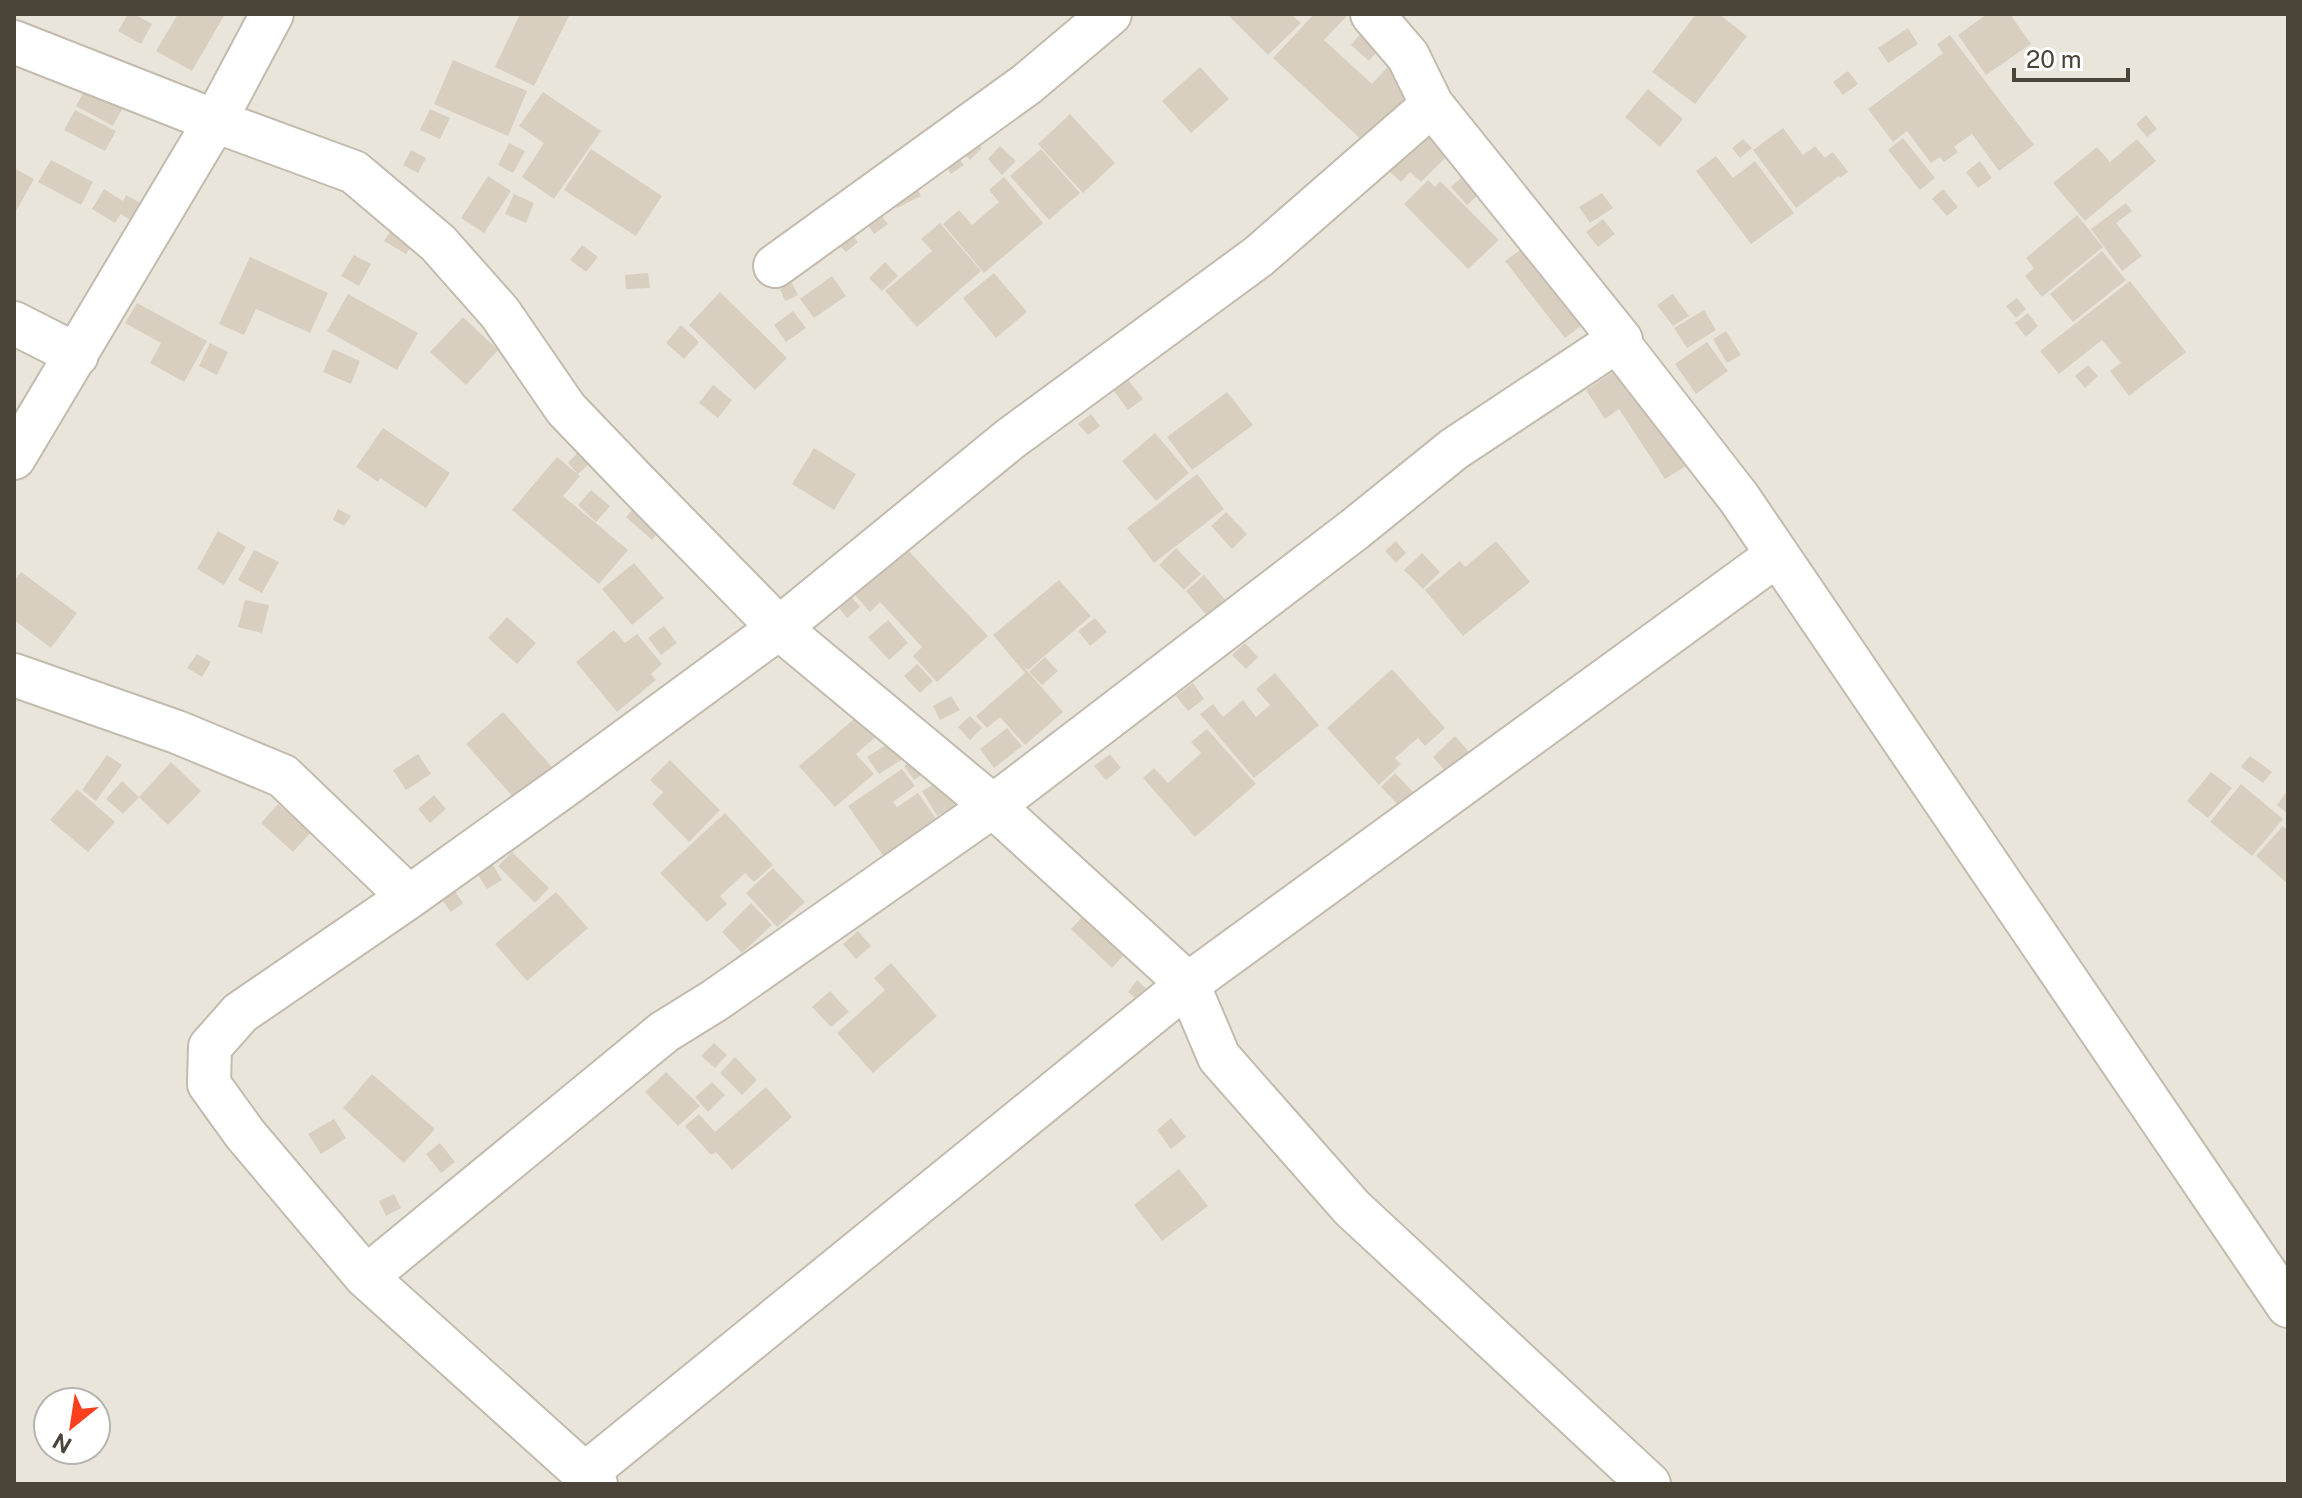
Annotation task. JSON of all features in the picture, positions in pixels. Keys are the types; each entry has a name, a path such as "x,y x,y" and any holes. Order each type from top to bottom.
{"street":[{"path":"14,458 215,121 272,14"},
{"path":"775,266 1027,84 1110,14"},
{"path":"366,1277 664,1032 714,1001 993,806 1343,538 1454,449 1621,340 1432,105 1408,56 1372,14"},
{"path":"14,42 354,172 438,243 500,313 566,409 779,628 993,806 1188,984 1219,1057 1352,1208 1649,1484"},
{"path":"1432,105 1259,256 1010,439 779,628 409,897 240,1013 210,1047 209,1084 245,1134 366,1277 590,1479 1188,984 1777,555"},
{"path":"14,323 77,355"},
{"path":"1617,341 1739,498 2288,1306"},
{"path":"14,675 177,732 283,776 409,897"}],"shaded area":[{"path":"14,14 2288,14 2288,1484 14,1484"}],"building":[{"path":"128,14 152,24 141,44 118,31"},
{"path":"178,14 225,14 192,71 156,51"},
{"path":"520,14 570,14 534,86 495,67"},
{"path":"1227,14 1291,14 1301,23 1268,55"},
{"path":"1314,14 1349,14 1324,40 1372,84 1391,63 1416,86 1364,142 1273,58"},
{"path":"1696,14 1719,14 1747,36 1695,104 1652,72"},
{"path":"1987,14 2010,14 2031,44 1986,75 1958,35"},
{"path":"1908,28 1918,44 1888,63 1878,48"},
{"path":"1362,32 1380,48 1369,61 1351,45"},
{"path":"1950,35 2034,145 1999,171 1972,134 1954,147 1958,152 1944,162 1940,157 1931,163 1907,131 1893,142 1868,109 1943,53 1937,44"},
{"path":"453,60 527,91 508,136 434,104"},
{"path":"1200,67 1229,99 1191,133 1162,101"},
{"path":"1848,71 1858,84 1843,95 1833,82"},
{"path":"91,78 128,98 113,126 76,106"},
{"path":"1648,89 1683,119 1660,147 1625,117"},
{"path":"543,92 601,131 554,199 522,177 544,143 519,126"},
{"path":"430,109 450,118 440,139 420,130"},
{"path":"75,110 116,131 105,151 64,130"},
{"path":"1070,114 1115,163 1083,193 1038,144"},
{"path":"2146,115 2157,129 2147,137 2136,124"},
{"path":"1437,123 1458,145 1421,182 1410,172 1401,182 1388,170"},
{"path":"1783,128 1803,155 1815,146 1825,158 1833,152 1848,172 1796,208 1753,150"},
{"path":"970,136 982,148 970,160 958,148"},
{"path":"1903,138 1935,178 1920,190 1888,150"},
{"path":"1743,139 1752,148 1740,158 1732,148"},
{"path":"2137,139 2156,161 2085,221 2053,183 2097,147 2110,162"},
{"path":"509,143 525,151 513,173 498,165"},
{"path":"1000,146 1016,161 1002,175 988,159"},
{"path":"591,149 662,196 636,236 564,190"},
{"path":"1041,149 1080,193 1049,220 1010,176"},
{"path":"411,150 426,158 418,173 403,165"},
{"path":"953,151 964,165 951,174 942,160"},
{"path":"1716,156 1733,178 1755,161 1794,213 1751,244 1696,171"},
{"path":"51,160 93,182 81,205 38,182"},
{"path":"1980,161 1992,178 1978,188 1966,172"},
{"path":"14,168 34,179 14,215"},
{"path":"1469,171 1485,189 1467,205 1451,187"},
{"path":"488,176 511,191 484,233 461,218"},
{"path":"1004,177 1043,223 984,273 943,224 959,210 972,225 999,202 989,190"},
{"path":"1428,180 1435,187 1440,181 1499,240 1468,269 1404,204"},
{"path":"914,182 921,196 897,208 890,195"},
{"path":"104,189 123,201 126,195 146,206 135,223 121,214 115,223 92,209"},
{"path":"1943,189 1958,207 1947,216 1932,199"},
{"path":"1602,193 1613,208 1590,223 1579,207"},
{"path":"514,194 534,203 526,223 505,214"},
{"path":"2126,203 2132,211 2116,223 2142,256 2122,271 2091,229"},
{"path":"876,209 888,224 874,234 863,218"},
{"path":"2077,215 2103,247 2042,297 2025,276 2034,268 2026,258"},
{"path":"1603,219 1615,234 1598,247 1586,232"},
{"path":"940,223 981,271 917,327 885,291 932,251 921,239"},
{"path":"394,226 416,239 406,254 384,241"},
{"path":"848,230 858,242 846,252 835,240"},
{"path":"582,245 598,257 586,272 570,260"},
{"path":"1527,245 1597,314 1565,338 1505,261"},
{"path":"2102,251 2126,280 2073,322 2050,294"},
{"path":"354,255 371,264 359,286 341,276"},
{"path":"250,257 328,293 310,333 256,309 244,335 219,324"},
{"path":"885,262 898,276 882,291 869,278"},
{"path":"648,273 650,288 626,289 625,275"},
{"path":"994,273 1027,312 996,338 963,298"},
{"path":"832,276 846,296 814,318 800,299"},
{"path":"2130,281 2186,352 2129,396 2110,371 2121,363 2102,340 2059,374 2040,351"},
{"path":"792,283 798,295 785,301 780,289"},
{"path":"720,292 787,358 755,390 689,325"},
{"path":"348,294 418,333 397,370 327,331"},
{"path":"1673,294 1689,316 1673,326 1657,305"},
{"path":"2017,298 2026,309 2016,318 2006,306"},
{"path":"137,303 207,341 184,382 150,363 161,343 125,323"},
{"path":"1704,310 1716,330 1687,348 1674,328"},
{"path":"793,311 806,328 786,342 774,325"},
{"path":"2028,313 2038,326 2026,337 2015,323"},
{"path":"463,317 498,350 466,385 430,352"},
{"path":"681,325 699,342 684,359 666,343"},
{"path":"1726,331 1741,355 1727,363 1713,339"},
{"path":"1707,342 1728,371 1696,394 1675,364"},
{"path":"210,343 228,352 217,375 199,366"},
{"path":"333,349 360,361 351,384 323,372"},
{"path":"1631,360 1697,459 1665,479 1619,409 1605,419 1586,390"},
{"path":"2088,365 2098,376 2085,388 2075,376"},
{"path":"1128,380 1143,399 1128,410 1114,391"},
{"path":"713,385 732,400 718,418 699,403"},
{"path":"1227,392 1253,425 1192,470 1167,437"},
{"path":"1091,414 1100,426 1088,435 1078,424"},
{"path":"383,428 450,473 426,508 380,478 378,482 356,467"},
{"path":"1155,433 1189,473 1156,501 1122,461"},
{"path":"814,448 856,474 834,510 792,484"},
{"path":"579,451 590,463 578,474 568,463"},
{"path":"557,457 580,476 563,496 628,550 599,584 512,510"},
{"path":"1197,474 1224,509 1154,563 1127,528"},
{"path":"591,490 610,506 596,522 578,505"},
{"path":"638,503 664,525 652,540 626,517"},
{"path":"338,509 351,516 344,526 333,520"},
{"path":"1226,512 1247,534 1232,549 1211,526"},
{"path":"218,531 246,547 224,585 197,569"},
{"path":"1396,541 1406,553 1396,563 1385,551"},
{"path":"1496,541 1530,582 1463,636 1425,590 1460,561 1465,567"},
{"path":"905,547 988,636 937,682 913,656 922,647 880,602 870,612 854,594"},
{"path":"1176,548 1201,574 1184,590 1159,565"},
{"path":"254,550 279,562 262,593 238,580"},
{"path":"1422,553 1440,572 1423,589 1404,570"},
{"path":"634,563 664,598 632,625 602,589"},
{"path":"21,572 77,613 51,648 14,620 14,581"},
{"path":"1204,575 1227,602 1209,618 1186,591"},
{"path":"1059,580 1091,616 1028,670 1023,666 1063,712 1025,745 1000,717 987,728 976,716 1025,673 993,635"},
{"path":"848,593 860,607 847,618 835,603"},
{"path":"245,600 269,605 262,633 238,627"},
{"path":"507,617 536,643 517,664 488,638"},
{"path":"1095,618 1107,632 1090,646 1078,631"},
{"path":"888,620 908,643 889,660 868,637"},
{"path":"664,626 677,643 661,655 648,638"},
{"path":"614,630 625,643 637,634 662,664 651,674 656,680 617,712 576,662"},
{"path":"1245,643 1258,657 1246,669 1232,655"},
{"path":"197,654 211,662 202,677 187,668"},
{"path":"1045,657 1058,671 1042,685 1029,672"},
{"path":"917,664 933,681 920,693 904,676"},
{"path":"1392,669 1445,728 1425,746 1418,738 1395,758 1401,764 1379,785 1327,728"},
{"path":"1275,673 1319,725 1254,778 1200,714 1213,704 1223,717 1243,700 1256,717 1270,705 1256,689"},
{"path":"1193,683 1204,699 1188,711 1176,696"},
{"path":"951,696 960,710 940,720 933,706"},
{"path":"503,712 552,767 515,799 466,744"},
{"path":"860,714 878,735 856,754 874,774 835,807 799,766"},
{"path":"970,716 982,728 970,740 958,727"},
{"path":"1007,728 1022,746 994,768 980,749"},
{"path":"1207,729 1256,784 1195,837 1143,778 1154,768 1168,783 1201,753 1191,742"},
{"path":"1455,736 1478,762 1455,782 1433,757"},
{"path":"892,741 904,758 879,774 867,757"},
{"path":"418,754 431,774 406,790 393,770"},
{"path":"1110,754 1121,768 1106,780 1094,766"},
{"path":"107,755 122,765 96,801 82,790"},
{"path":"2250,756 2272,772 2263,783 2241,767"},
{"path":"916,759 926,772 914,780 904,766"},
{"path":"670,760 720,810 689,842 652,804 663,792 650,780"},
{"path":"171,762 201,791 168,825 139,797"},
{"path":"902,769 915,786 893,802 897,807 918,793 937,820 884,857 848,806"},
{"path":"2211,772 2232,788 2208,818 2187,801"},
{"path":"1395,773 1415,794 1401,808 1381,787"},
{"path":"122,781 139,797 123,814 106,799"},
{"path":"940,781 955,806 937,816 922,791"},
{"path":"2241,784 2283,819 2252,856 2210,822"},
{"path":"77,789 115,822 88,852 50,820"},
{"path":"2288,790 2288,814 2277,805"},
{"path":"434,795 446,809 430,823 418,809"},
{"path":"278,804 311,832 293,852 261,823"},
{"path":"725,813 773,865 754,882 745,873 720,896 727,904 707,922 660,873"},
{"path":"2283,826 2288,831 2288,884 2256,856"},
{"path":"512,852 549,888 535,903 498,866"},
{"path":"491,862 502,880 487,889 476,872"},
{"path":"773,868 805,902 777,927 746,893"},
{"path":"454,890 463,903 451,912 442,900"},
{"path":"556,892 588,928 527,981 495,944"},
{"path":"751,903 772,925 742,953 722,932"},
{"path":"1090,909 1131,947 1112,968 1071,929"},
{"path":"858,931 871,946 856,959 843,944"},
{"path":"891,963 937,1016 873,1073 837,1033 885,990 874,978"},
{"path":"1137,980 1149,991 1140,1002 1128,992"},
{"path":"830,991 849,1012 831,1027 812,1007"},
{"path":"714,1043 727,1055 715,1068 701,1056"},
{"path":"735,1057 757,1080 742,1095 720,1073"},
{"path":"666,1072 700,1106 678,1126 645,1092"},
{"path":"372,1074 435,1129 404,1163 343,1108"},
{"path":"712,1082 725,1095 708,1112 695,1097"},
{"path":"766,1087 792,1117 732,1170 716,1152 711,1155 685,1126 699,1114 715,1132"},
{"path":"1171,1118 1186,1137 1171,1149 1157,1130"},
{"path":"334,1119 346,1138 321,1154 308,1134"},
{"path":"440,1143 455,1162 441,1173 426,1154"},
{"path":"1179,1169 1208,1206 1162,1241 1134,1205"},
{"path":"394,1194 401,1208 386,1216 379,1201"}]}
